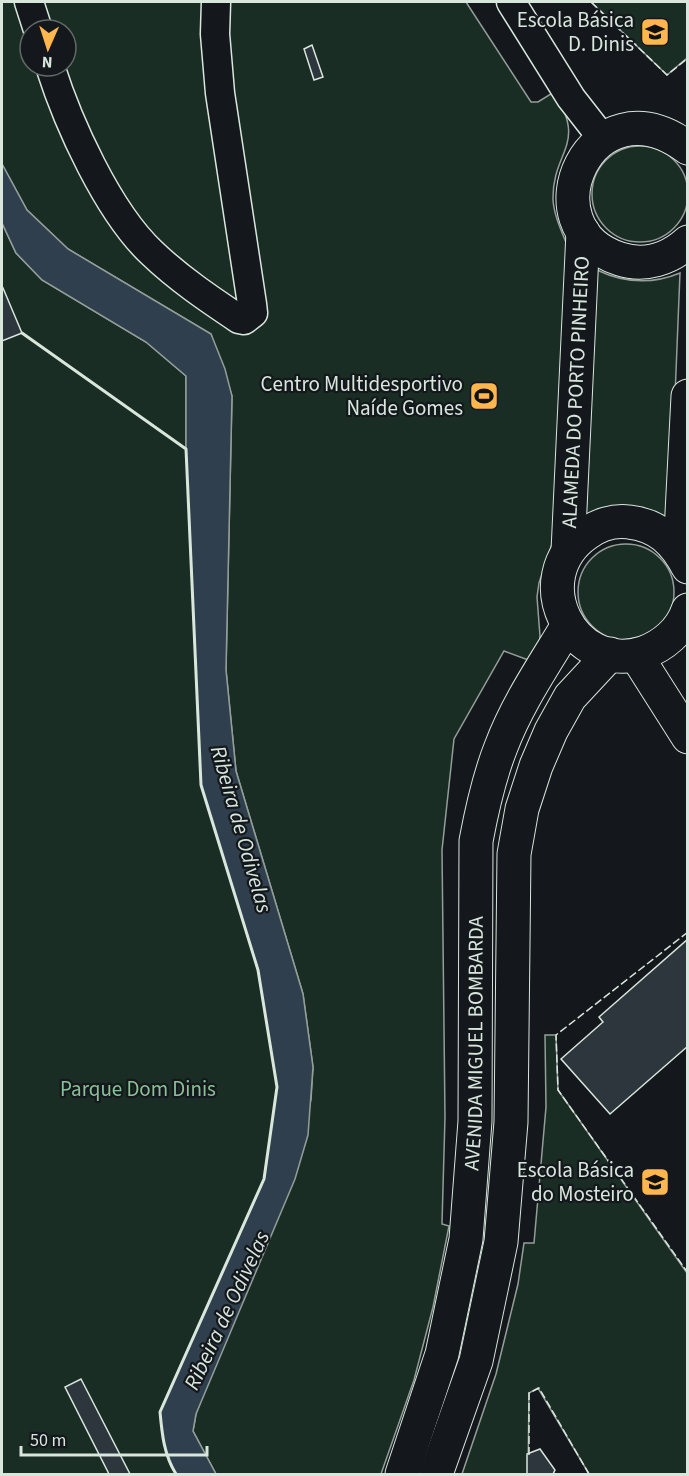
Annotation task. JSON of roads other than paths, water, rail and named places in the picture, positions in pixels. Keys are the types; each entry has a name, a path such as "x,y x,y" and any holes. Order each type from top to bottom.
{"main road":[{"path":"653,130 687,119"},
{"path":"687,148 672,137 653,130 636,129 619,132 603,139 584,158 574,182 573,208 583,232 602,251 626,261 639,262 665,257 687,242"},
{"name":"ALAMEDA DO PORTO PINHEIRO","path":"568,551 583,232"},
{"path":"684,560 687,396"},
{"path":"684,560 672,542 650,527 625,522 599,526 582,537 568,551 558,575 557,588 561,614 579,639 593,649 623,655 660,645 685,631"},
{"name":"AVENIDA MIGUEL BOMBARDA","path":"402,1474 442,1354 466,1239 476,1121 476,841 485,797 501,747 520,706 568,625"},
{"path":"623,655 687,737"},
{"name":"AVENIDA MIGUEL BOMBARDA","path":"436,1474 476,1361 501,1242 511,1122 514,854 522,809 536,766 551,731 570,697 623,655"}],"street":[{"path":"29,2 34,18"},
{"path":"53,78 59,97 89,161 125,223 150,252 183,279 239,319 244,320 253,313 220,93 215,34 216,2"},
{"path":"511,2 571,98 603,139"}],"water":[{"name":"Ribeira de Odivelas","path":"2,164 27,210 68,249 211,334 225,369 232,396 226,670 236,771 303,994 313,1067 308,1135 295,1179 196,1414 193,1431 216,1474 176,1474 166,1452 160,1412 264,1179 277,1087 258,970 201,785 186,449 186,376 146,342 42,280 16,253 2,223"}],"place":[{"name":"Escola Básica D. Dinis","path":"655,32"},
{"name":"Centro Multidesportivo Naíde Gomes","path":"484,396"},
{"name":"Escola Básica do Mosteiro","path":"655,1182"}],"park label":[{"name":"Parque Dom Dinis","path":"138,1089"}]}
